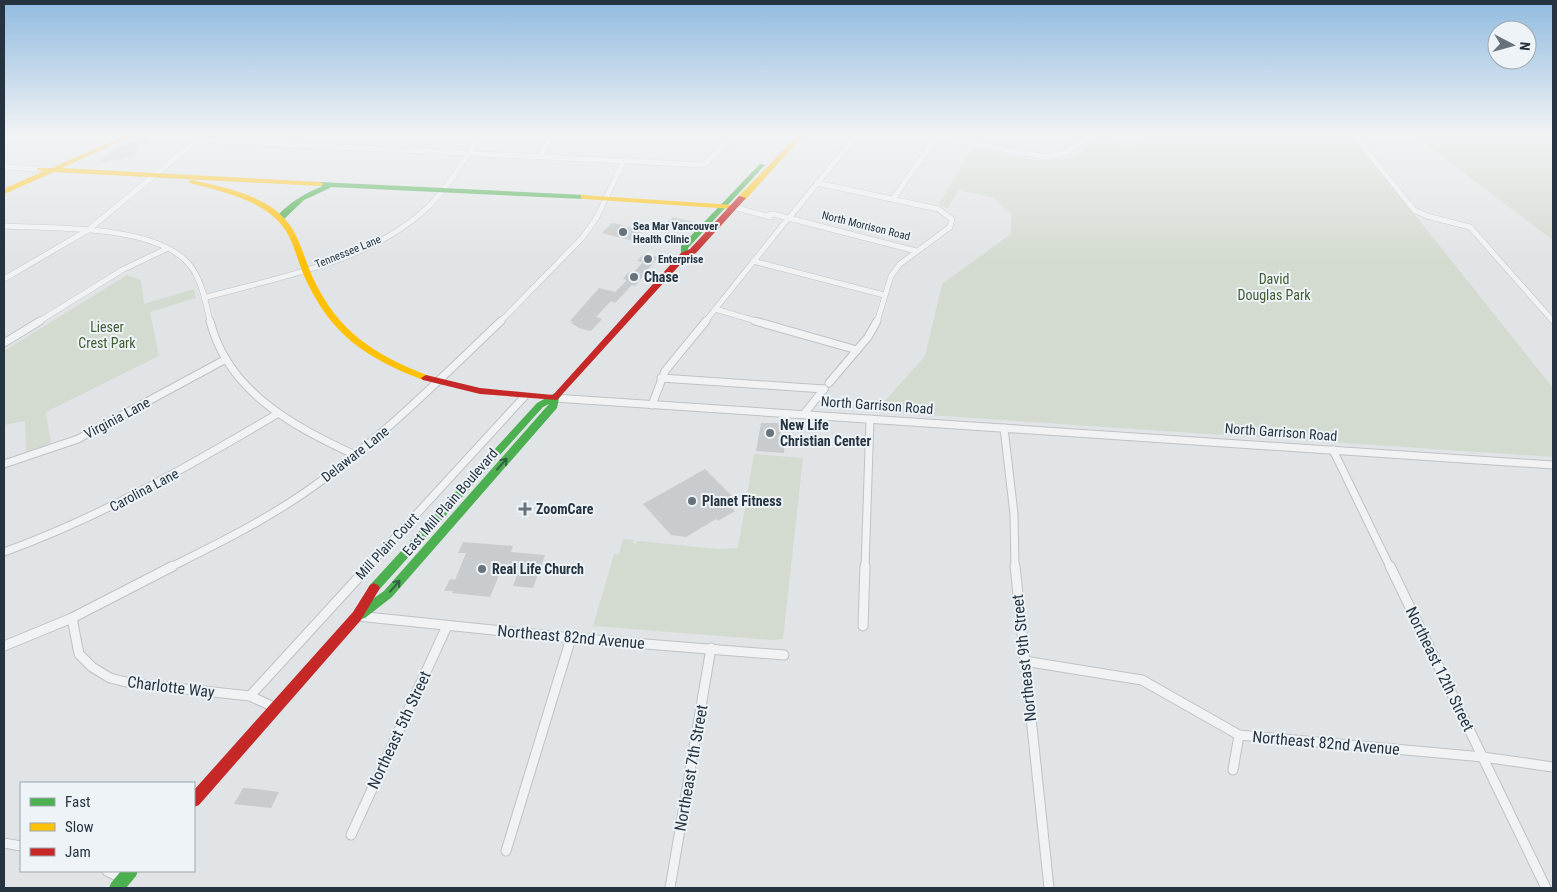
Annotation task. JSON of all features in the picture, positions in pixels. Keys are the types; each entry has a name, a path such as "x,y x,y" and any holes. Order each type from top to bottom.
{"street":[{"path":"4,186 25,178"},
{"path":"4,192 30,178"},
{"path":"4,279 88,230 152,178"},
{"path":"178,178 224,191 234,191 280,218 292,204 303,197 335,184"},
{"name":"North Morrison Road","path":"199,178 730,206 916,250"},
{"name":"Tennessee Lane","path":"204,298 356,251 403,227 427,207 450,178"},
{"name":"Delaware Lane","path":"4,646 72,618 248,528 307,491 355,455 397,420 505,317 583,237 593,225 616,178"},
{"name":"East Mill Plain Boulevard","path":"195,799 357,616 388,594 554,406 554,398 684,255 693,251 754,178"},
{"name":"East Mill Plain Boulevard","path":"730,206 758,178"},
{"path":"652,405 661,378 821,178"},
{"path":"893,199 908,178"},
{"path":"1388,178 1414,210 1427,217 1456,221 1470,227 1553,321"},
{"path":"234,191 230,185 235,180"},
{"path":"817,183 938,209 952,219 950,227 916,250 900,264 891,276 877,322 857,350 829,383"},
{"name":"North Garrison Road","path":"280,218 286,225 326,310 338,328 378,357 398,368 462,388 524,397 804,414 1553,465"},
{"path":"5,226 114,232 146,239 181,257 192,267 204,298 218,345 226,359 252,393 277,414 308,433 355,455"},
{"path":"4,343 122,270 166,248"},
{"path":"753,261 884,295"},
{"path":"715,309 857,350"},
{"name":"Virginia Lane","path":"4,464 78,439 226,359"},
{"path":"661,378 824,389 804,414"},
{"name":"Mill Plain Court","path":"250,696 524,397"},
{"name":"Carolina Lane","path":"4,552 95,516 137,495 277,414"},
{"path":"862,626 870,419"},
{"name":"Northeast 9th Street","path":"1004,428 1014,514 1015,574 1049,888"},
{"name":"Northeast 12th Street","path":"1333,450 1546,888"},
{"name":"Northeast 82nd Avenue","path":"357,616 571,638 784,655"},
{"name":"Charlotte Way","path":"72,618 79,654 92,667 110,678 130,683 250,696 276,708"},
{"name":"Northeast 5th Street","path":"351,835 447,626"},
{"path":"506,851 571,638"},
{"name":"Northeast 7th Street","path":"670,888 711,648"},
{"name":"Northeast 82nd Avenue","path":"1024,661 1142,680 1240,735 1483,757 1553,766"},
{"path":"1233,770 1240,735"},
{"path":"4,843 20,846"},
{"path":"109,872 124,879"},
{"path":"116,888 130,872"}],"green space":[{"name":"David Douglas Park","path":"955,178 1385,178 1553,388 1553,457 883,412 883,403 925,356 942,284 1011,234 1011,214 994,198 959,190 948,208 938,205"},
{"path":"1470,178 1553,178 1553,240"},
{"name":"Lieser Crest Park","path":"127,275 141,280 144,304 194,289 196,298 150,312 159,356 46,412 51,443 26,452 25,421 4,425 4,351"},
{"path":"754,454 803,458 783,639 771,640 593,626 614,554 619,554 623,539 634,540 633,544 639,541 719,549 738,548"}],"building":[{"path":"673,217 694,222 687,229 666,224"},
{"name":"Sea Mar Vancouver Health Clinic","path":"612,223 643,230 633,241 602,233"},
{"path":"644,254 658,257 635,286 632,285 615,303 611,301 596,317 602,319 592,330 579,328 571,323 573,322 570,321 599,288 615,292 627,280 623,279 628,273 632,274 643,262 637,261"},
{"name":"New Life Christian Center","path":"761,423 782,423 779,442 785,442 784,453 756,451"},
{"name":"Planet Fitness","path":"705,469 734,498 737,503 731,507 735,511 718,521 716,519 686,537 671,535 643,504"},
{"name":"Real Life Church","path":"463,542 513,546 511,552 545,555 533,588 513,586 519,570 506,569 504,573 500,573 490,597 444,591 450,579 455,580 466,553 458,553"},
{"path":"243,788 279,792 271,808 234,804"}],"traffic: fast":[{"path":"684,255 684,248 750,178"},
{"path":"320,184 584,197"},
{"path":"280,218 290,207 302,199 328,187"},
{"path":"374,588 540,405 557,395"},
{"path":"361,614 388,594 554,406 554,398"},
{"path":"116,888 130,872"}],"traffic: slow":[{"path":"4,192 36,178"},
{"path":"201,178 320,184"},
{"path":"742,198 761,178"},
{"path":"192,182 244,197 279,217 294,238 309,278 319,298 342,329 356,342 387,362 426,378"},
{"path":"584,197 734,207"}],"traffic: jam":[{"path":"557,395 684,255 693,251 742,198"},
{"path":"426,378 480,391 554,398"},
{"path":"195,799 357,616 374,588"}],"place":[{"name":"Sea Mar Vancouver Health Clinic","path":"623,232"},
{"name":"Enterprise","path":"648,259"},
{"name":"Chase","path":"634,277"},
{"name":"New Life Christian Center","path":"770,433"},
{"name":"Planet Fitness","path":"692,501"},
{"name":"ZoomCare","path":"525,509"},
{"name":"Real Life Church","path":"482,569"}]}
